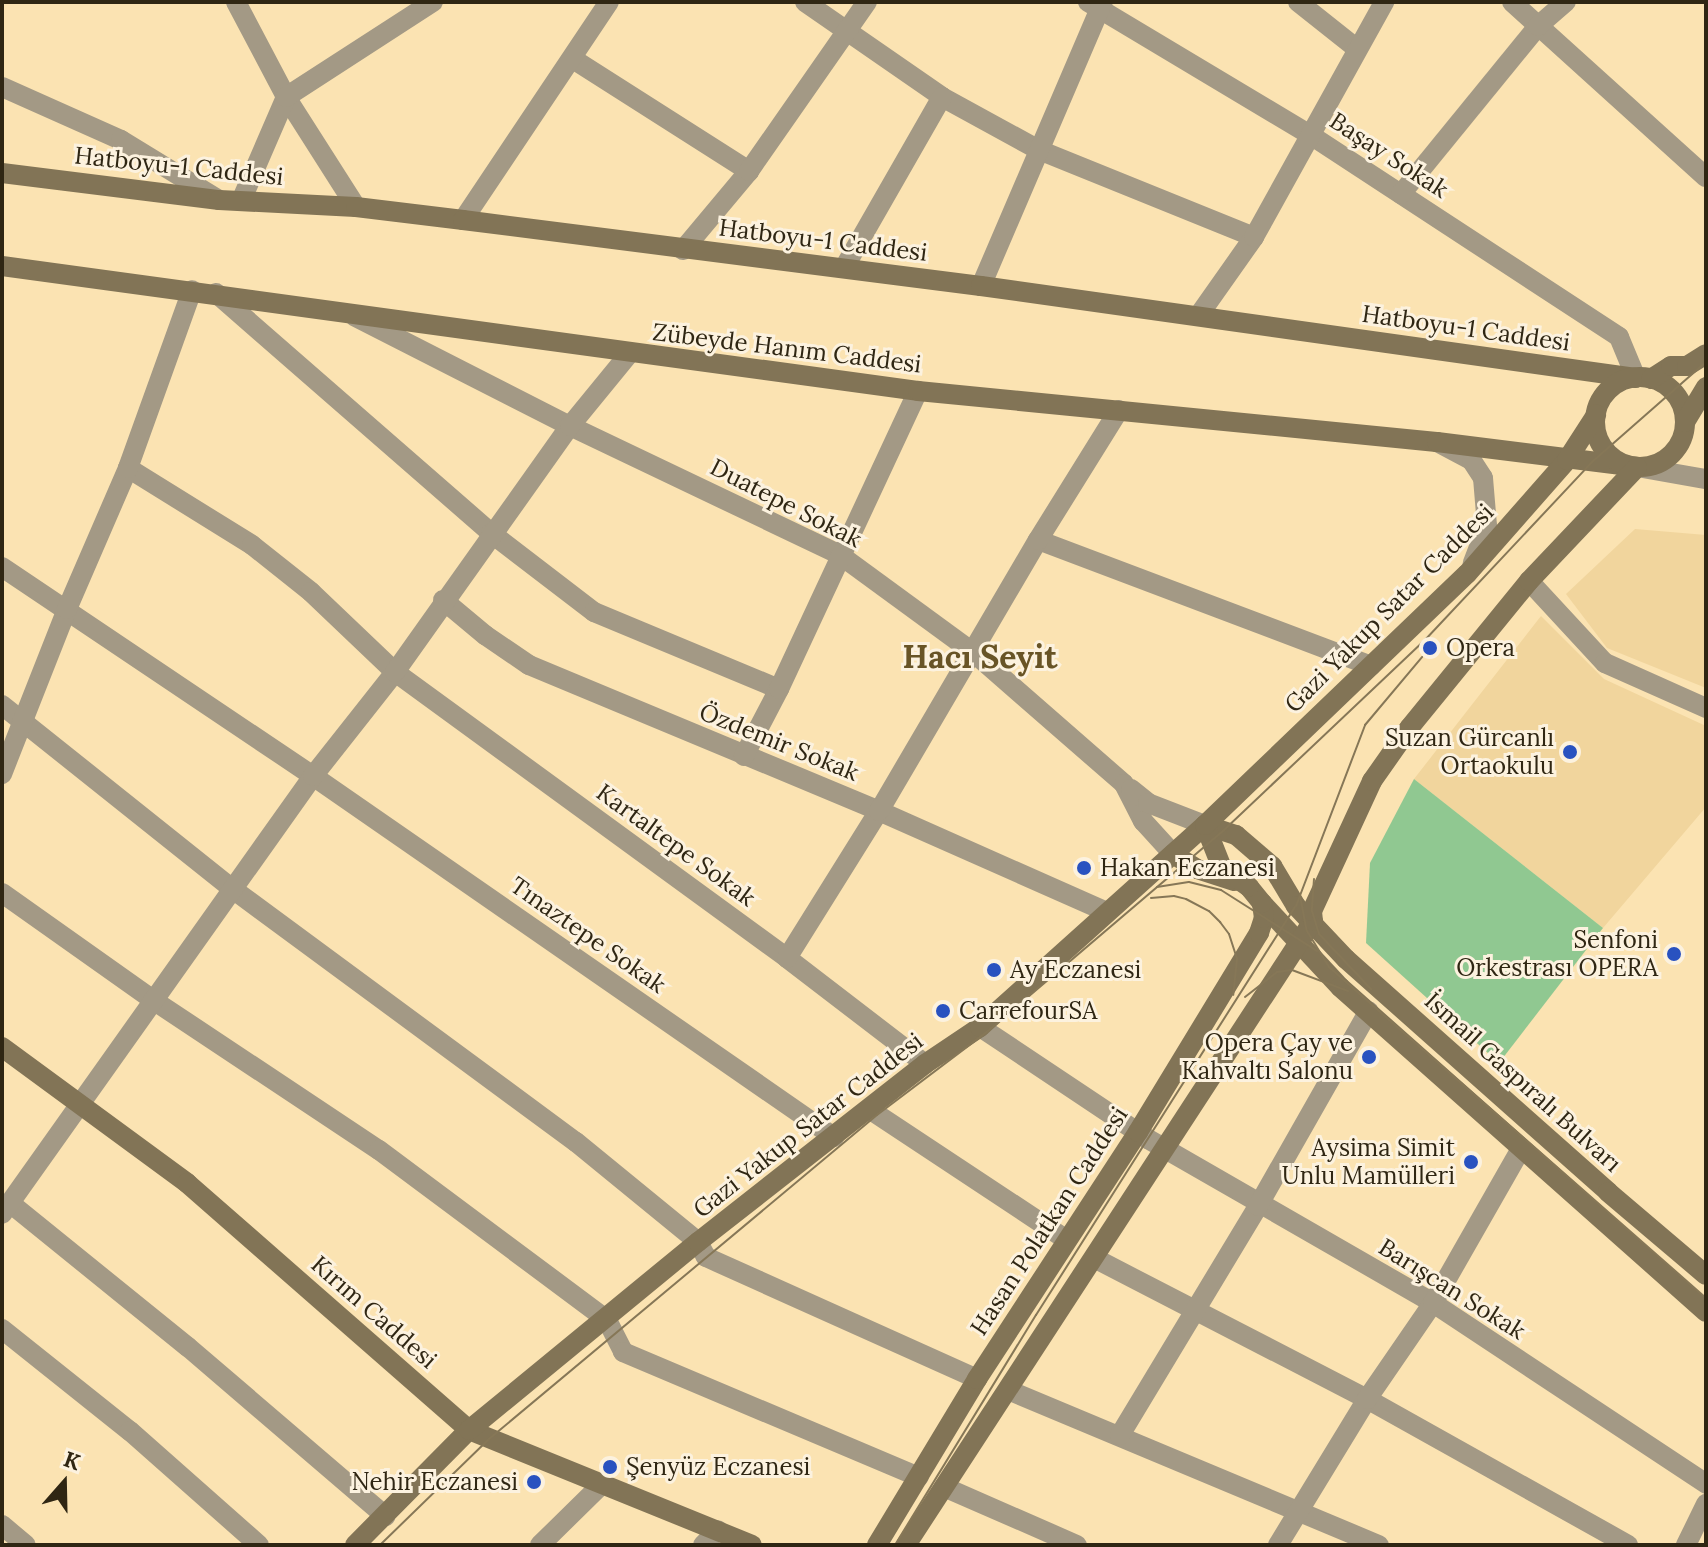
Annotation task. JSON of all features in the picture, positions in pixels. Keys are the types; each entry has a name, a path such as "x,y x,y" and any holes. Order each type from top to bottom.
{"main road":[{"name":"Hatboyu-1 Caddesi","path":"2,173 219,200 356,207 463,220 1199,315 1644,378"},
{"name":"Zübeyde Hanım Caddesi","path":"2,266 216,293 629,354 918,391 1437,442 1637,467"},
{"path":"1706,354 1687,366 1671,366 1610,389 1596,415 1596,430 1610,456 1637,467 1652,466 1676,450 1685,422 1706,387"},
{"path":"1644,378 1676,394 1685,422"},
{"name":"Gazi Yakup Satar Caddesi","path":"355,1545 469,1430 607,1320 698,1242 925,1064 980,1027 1205,825 1467,574 1567,460 1596,415"},
{"path":"906,1545 1313,921 1318,898 1372,781 1410,727 1529,581 1637,467"},
{"path":"1205,825 1217,861 1238,882"},
{"name":"İsmail Gaspıralı Bulvarı","path":"1205,825 1236,835 1272,866 1296,906 1346,959 1706,1275"},
{"path":"1173,854 1197,869 1249,887 1262,913 1299,943 1340,987 1706,1312"},
{"name":"Hasan Polatkan Caddesi","path":"877,1545 977,1379 1138,1132 1244,960 1262,913"},
{"name":"Kırım Caddesi","path":"2,1047 187,1183 469,1430 600,1486 752,1545"}],"street":[{"path":"219,2 238,5 286,97 356,207"},
{"path":"241,201 286,97 433,2"},
{"path":"463,220 609,2"},
{"path":"805,2 942,97 1039,150 1254,237"},
{"path":"683,250 749,171 867,2"},
{"path":"1298,2 1356,48"},
{"path":"1199,315 1254,237 1384,2"},
{"path":"1512,2 1706,177"},
{"path":"1401,194 1538,26 1566,2"},
{"path":"981,286 1097,5"},
{"name":"Başay Sokak","path":"1097,5 1312,136 1619,337 1644,378"},
{"path":"573,59 749,171"},
{"path":"2,87 121,140 219,200"},
{"path":"844,268 942,97"},
{"path":"2,774 67,609 128,468 192,290"},
{"path":"216,293 491,533 594,612 779,689"},
{"name":"Duatepe Sokak","path":"351,314 570,426 840,555 974,653 1124,784 1143,821 1173,854"},
{"path":"385,1516 188,1347 6,1209 313,776 395,672 443,600 570,426 629,354"},
{"path":"744,756 779,689 918,391"},
{"path":"787,958 879,811 1038,540 1119,410"},
{"path":"1437,442 1472,461 1483,478 1487,526 1481,549 1467,574"},
{"path":"1637,467 1706,479"},
{"name":"Kartaltepe Sokak","path":"128,468 252,545 311,592 395,672 787,958 925,1064"},
{"path":"1038,540 1371,666"},
{"name":"Tınaztepe Sokak","path":"2,567 313,776 834,1137"},
{"path":"1529,581 1605,663 1706,708"},
{"name":"Özdemir Sokak","path":"443,600 485,635 529,665 879,811 1107,912"},
{"path":"2,705 234,890 576,1142 698,1242 706,1257 977,1379"},
{"path":"1124,784 1148,803 1205,825"},
{"path":"2,893 153,1000 379,1150 607,1320 623,1352 919,1477"},
{"path":"1120,1435 1258,1206 1369,1011"},
{"name":"Barışcan Sokak","path":"980,1027 1138,1132 1258,1206 1433,1303 1706,1484"},
{"path":"869,1109 1067,1240"},
{"path":"1278,1545 1367,1399 1433,1303 1521,1149"},
{"path":"1094,1258 1367,1399 1628,1545"},
{"path":"2,1329 130,1431 259,1545"},
{"path":"1008,1390 1379,1545"},
{"path":"540,1545 600,1486"},
{"path":"944,1487 1077,1545"},
{"path":"1686,1545 1706,1504"},
{"path":"2,1525 26,1545"},
{"path":"703,1545 718,1530"}],"shaded area":[{"path":"1635,529 1706,535 1706,688 1607,648 1566,594"},
{"name":"Suzan Gürcanlı Ortaokulu","path":"1541,616 1604,679 1706,726 1706,807 1603,928 1414,779"}],"green space":[{"path":"1414,779 1603,928 1499,1063 1366,943 1370,863"}],"tram line":[{"path":"380,1545 489,1439 877,1115 988,1031 1224,830 1424,641 1592,462 1706,362"},
{"path":"895,1545 1036,1315 1296,906 1365,725 1422,657"},
{"path":"1314,879 1312,911 1319,934 1371,989"},
{"path":"1157,887 1189,882 1221,890 1317,951"},
{"path":"1151,898 1174,896 1186,899 1209,911 1220,922 1229,934 1237,959 1233,995"},
{"path":"1300,896 1307,931 1329,967 1706,1298"},
{"path":"1245,997 1277,972 1292,970 1348,991"}],"place":[{"name":"Opera","path":"1430,648"},
{"name":"Suzan Gürcanlı Ortaokulu","path":"1570,752"},
{"name":"Hakan Eczanesi","path":"1084,868"},
{"name":"Senfoni Orkestrası OPERA","path":"1674,954"},
{"name":"Ay Eczanesi","path":"994,970"},
{"name":"CarrefourSA","path":"943,1011"},
{"name":"Opera Çay ve Kahvaltı Salonu","path":"1369,1057"},
{"name":"Aysima Simit Unlu Mamülleri","path":"1471,1162"},
{"name":"Şenyüz Eczanesi","path":"610,1467"},
{"name":"Nehir Eczanesi","path":"534,1482"}],"district":[{"name":"Hacı Seyit","path":"980,657"}]}
